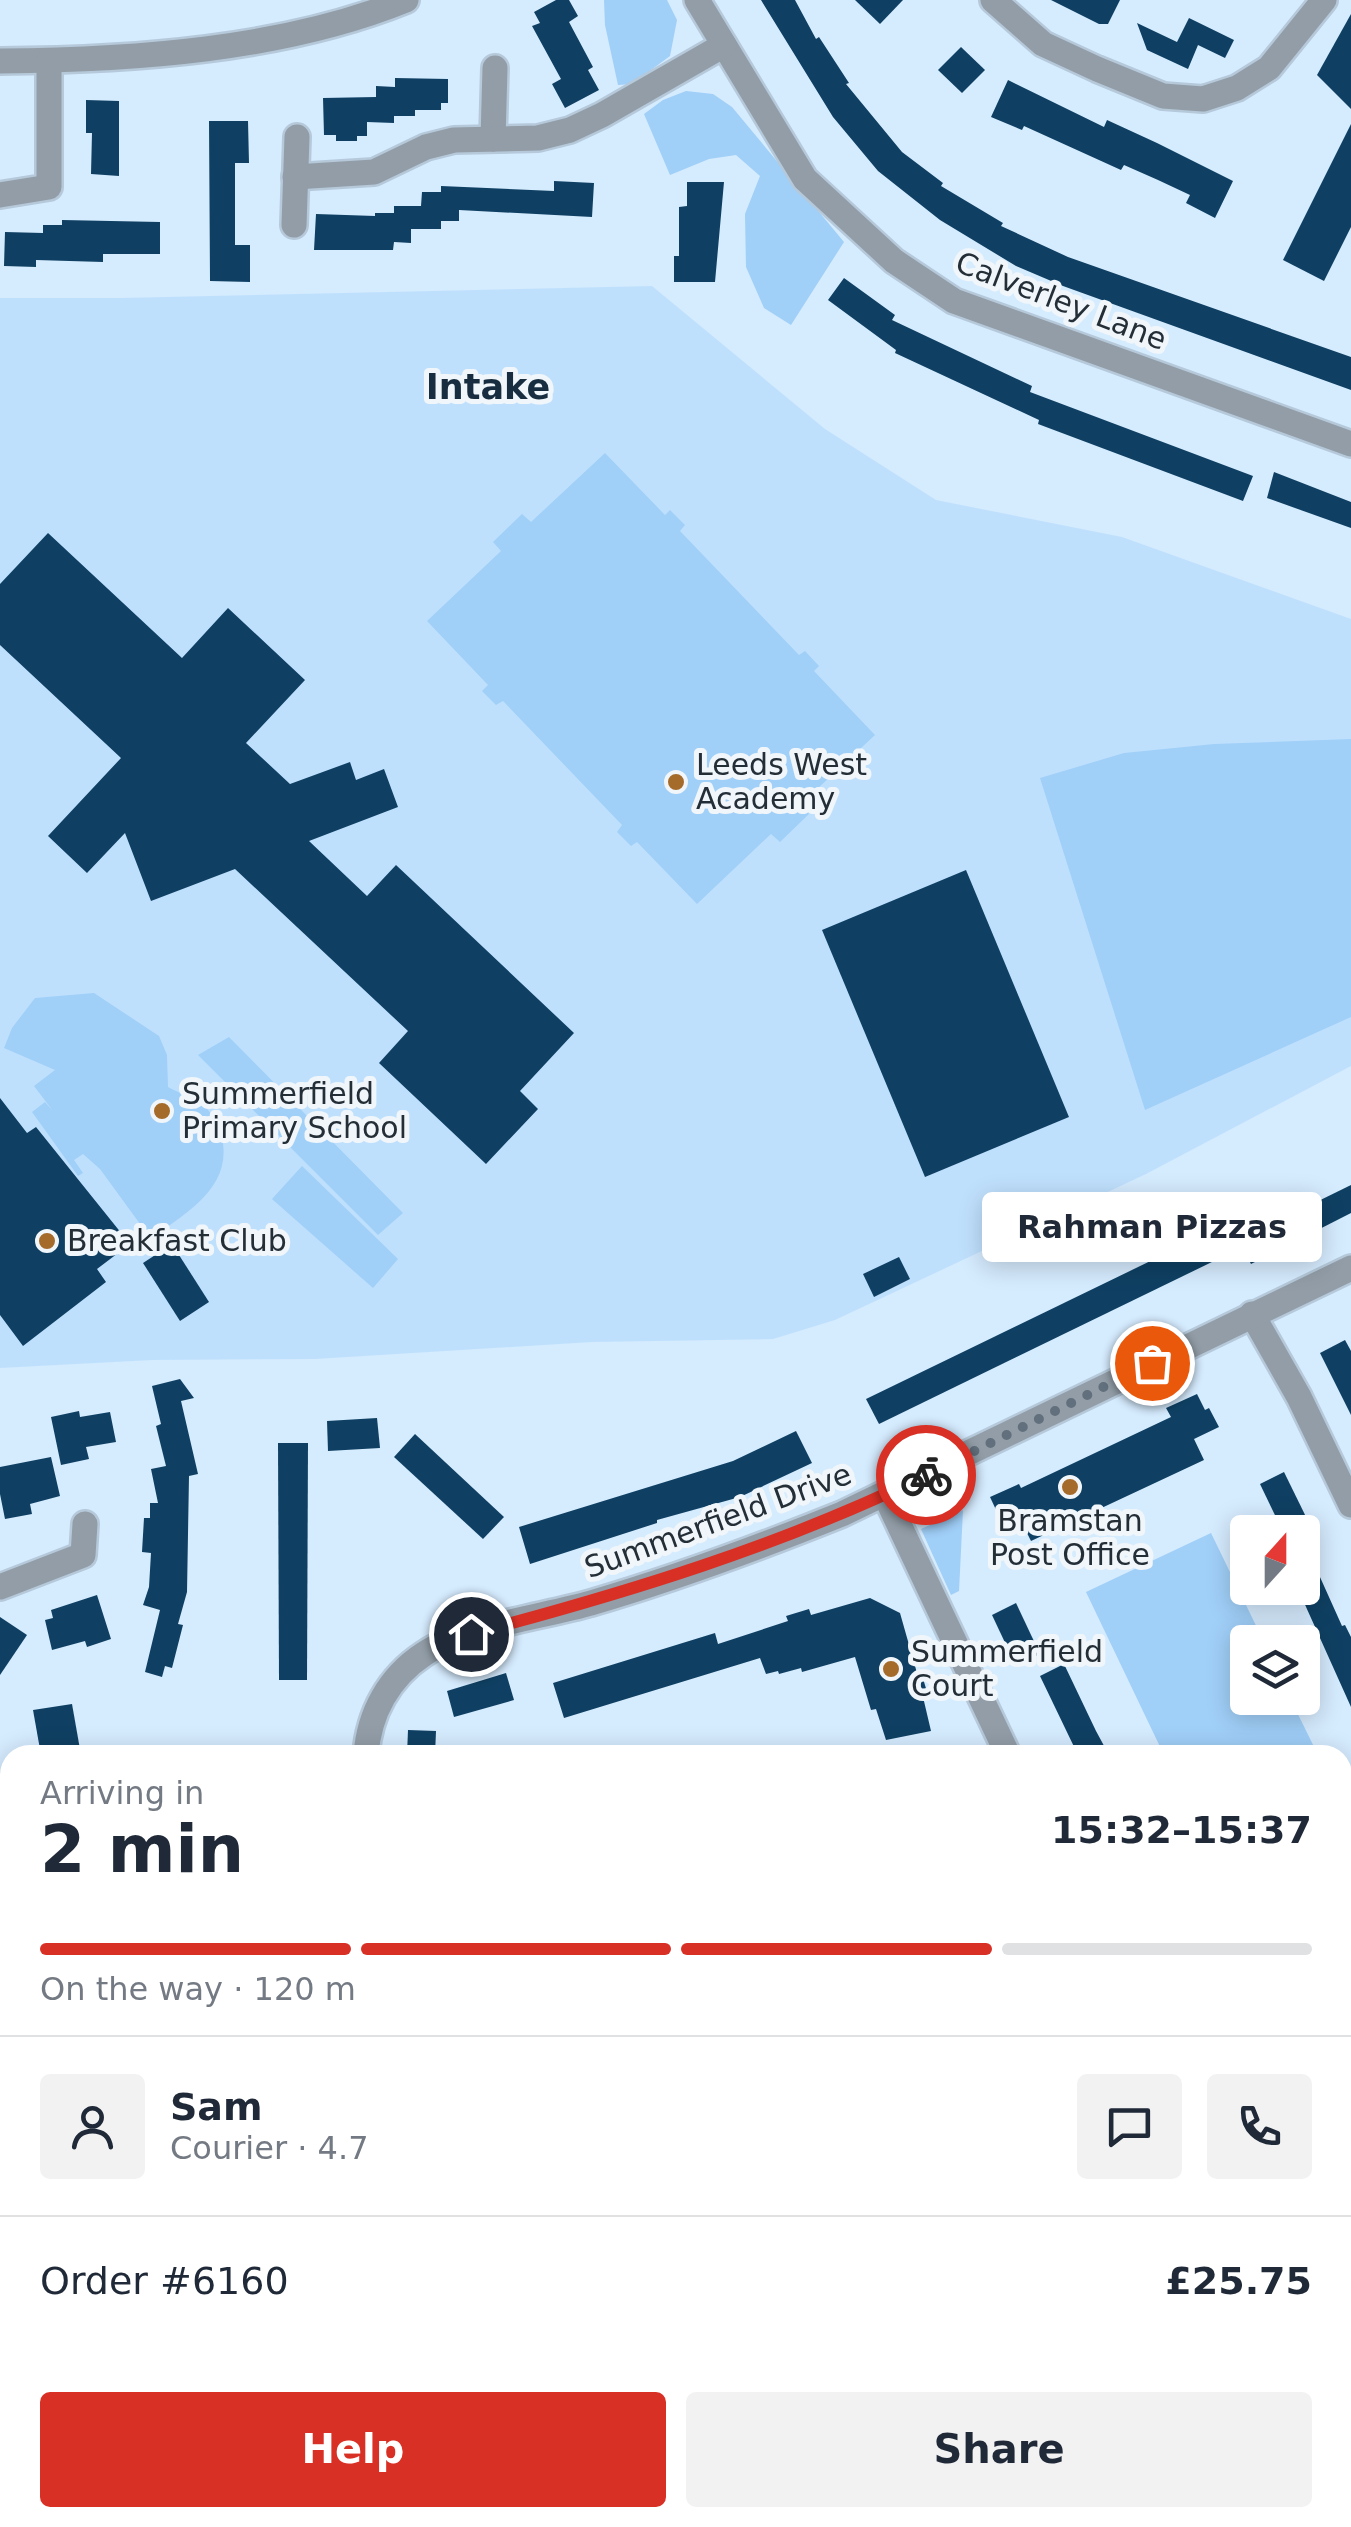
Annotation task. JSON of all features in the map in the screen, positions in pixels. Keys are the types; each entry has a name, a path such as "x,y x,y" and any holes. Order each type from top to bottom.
{"street":[{"path":"0,62 260,42 360,19 406,0"},
{"name":"Calverley Lane","path":"697,0 805,179 894,261 954,300 1351,444"},
{"path":"992,0 1042,44 1163,96 1203,98 1237,88 1269,68 1324,0"},
{"path":"296,177 374,172 426,147 454,140 538,138 570,130 724,44"},
{"path":"0,196 49,187 50,61"},
{"path":"493,140 495,68"},
{"path":"294,225 297,137"},
{"name":"Summerfield Drive","path":"367,1745 379,1703 401,1672 440,1644 592,1602 779,1540 885,1495 1351,1268"},
{"path":"1252,1314 1299,1397 1351,1505"},
{"path":"885,1495 1003,1745"},
{"path":"0,1587 83,1554 85,1524"}],"shaded area":[{"path":"604,0 667,0 677,20 670,56 632,84 618,85 605,25"},
{"path":"686,91 713,94 732,107 844,242 791,325 764,308 746,267 745,214 760,176 736,155 709,159 670,175 644,114 663,100"},
{"name":"Leeds West Academy","path":"652,286 825,429 936,500 1122,537 1351,619 1351,1066 1146,1174 835,1320 773,1339 592,1342 315,1359 152,1360 0,1368 0,298"},
{"path":"605,453 665,515 670,510 685,525 680,531 799,655 805,651 819,666 814,671 875,735 801,804 809,814 780,842 771,834 697,904 637,842 631,846 617,832 622,825 503,701 496,705 482,691 488,685 427,621 501,551 493,542 522,514 531,522"},
{"path":"1351,739 1351,1017 1145,1110 1040,778 1124,753 1214,744"},
{"path":"94,993 159,1036 167,1055 168,1087 206,1108 222,1138 224,1156 213,1185 191,1209 151,1239 100,1169 83,1154 74,1160 83,1173 78,1176 32,1112 45,1102 53,1111 34,1086 55,1070 4,1048 12,1028 35,998"},
{"path":"229,1037 403,1213 378,1235 198,1055"},
{"path":"302,1166 398,1259 373,1288 272,1199"},
{"path":"963,1510 959,1591 951,1595 921,1529"},
{"path":"1211,1533 1230,1572 1230,1605 1246,1605 1256,1625 1230,1625 1230,1715 1298,1715 1313,1745 1159,1745 1086,1592"}],"building":[{"path":"556,0 569,0 578,16 569,22 593,67 588,70 599,90 565,108 552,84 561,79 532,26 540,23 534,12"},
{"path":"761,0 795,0 816,39 819,37 849,83 846,84 902,152 943,183 941,186 1003,223 1001,226 1068,257 1351,357 1351,390 1063,286 1016,266 940,220 878,171 833,117"},
{"path":"855,0 903,0 880,24"},
{"path":"1051,0 1120,0 1108,24 1099,24"},
{"path":"1351,14 1351,109 1317,75"},
{"path":"1189,18 1234,40 1225,58 1198,45 1188,69 1147,50 1137,23 1177,42"},
{"path":"961,47 985,70 962,93 938,70"},
{"path":"395,78 448,79 448,103 441,103 441,110 415,110 415,116 394,116 394,123 367,122 367,136 357,136 357,141 336,141 336,135 324,135 323,98 376,97 376,86 395,87"},
{"path":"1008,80 1104,127 1107,120 1233,181 1215,218 1186,203 1190,195 1158,180 1124,165 1121,170 1024,126 1022,130 991,117"},
{"path":"86,100 119,101 119,176 91,174 92,133 86,133"},
{"path":"209,121 248,121 249,163 235,163 235,245 250,245 250,282 210,281"},
{"path":"1351,124 1351,227 1324,281 1283,260"},
{"path":"554,181 594,183 592,217 459,210 459,221 441,221 441,229 411,229 411,243 394,242 393,250 314,250 316,214 394,213 394,206 421,206 422,192 441,192 441,186 554,191"},
{"path":"687,182 724,182 715,282 674,282 674,256 679,256 679,207 687,206"},
{"path":"62,220 160,222 160,254 103,254 103,262 36,260 36,267 4,266 5,232 43,233 43,225 62,225"},
{"path":"844,278 895,315 892,320 1032,386 1030,392 1253,476 1243,501 1038,424 1039,420 895,353 828,300"},
{"path":"1274,472 1351,502 1351,528 1267,498"},
{"path":"48,533 182,658 228,608 305,680 246,743 290,784 350,762 356,780 384,769 398,807 309,841 367,896 396,865 574,1033 520,1091 538,1109 486,1164 379,1063 408,1031 235,869 151,901 125,833 87,873 48,836 121,758 0,645 0,584"},
{"path":"966,870 1069,1117 925,1177 822,930"},
{"path":"0,1098 27,1133 36,1127 130,1244 97,1269 106,1282 23,1346 0,1315"},
{"path":"1351,1185 1351,1213 1251,1264 1239,1240"},
{"path":"1202,1236 1214,1261 879,1424 866,1399"},
{"path":"172,1244 209,1302 180,1321 143,1263"},
{"path":"899,1257 910,1279 874,1297 863,1274"},
{"path":"1345,1340 1351,1351 1351,1415 1320,1353"},
{"path":"180,1379 194,1398 181,1401 198,1474 189,1476 187,1592 178,1624 183,1625 172,1668 165,1666 162,1677 145,1672 160,1610 143,1605 149,1587 151,1553 142,1552 144,1518 150,1518 150,1503 158,1503 151,1469 166,1466 152,1386"},
{"path":"1197,1394 1219,1427 1194,1439 1204,1460 1031,1541 1021,1521 1005,1529 990,1497 1019,1484 1021,1488 1171,1417 1166,1408"},
{"path":"79,1411 80,1417 110,1412 116,1442 86,1447 89,1459 61,1465 51,1417"},
{"path":"377,1418 380,1448 328,1451 327,1421"},
{"path":"796,1431 812,1463 740,1497 657,1520 530,1564 519,1527 733,1461"},
{"path":"415,1434 504,1517 483,1539 394,1457"},
{"path":"278,1443 308,1443 307,1680 279,1680"},
{"path":"51,1457 60,1496 30,1504 32,1514 5,1519 0,1467"},
{"path":"1284,1472 1305,1515 1275,1515 1260,1484"},
{"path":"1320,1577 1351,1637 1351,1707 1320,1638 1320,1625 1314,1625 1305,1605 1320,1605"},
{"path":"97,1595 111,1639 87,1647 85,1641 52,1650 45,1620 53,1618 51,1610"},
{"name":"Summerfield Court","path":"870,1598 900,1613 917,1673 921,1672 928,1695 923,1697 931,1731 886,1740 876,1709 871,1710 855,1657 802,1672 801,1668 779,1674 766,1674 760,1658 564,1718 553,1683 715,1633 718,1644 788,1621 786,1616 809,1609 811,1615"},
{"path":"1016,1603 1040,1654 1016,1666 992,1615"},
{"path":"0,1617 27,1635 0,1675"},
{"path":"1064,1664 1104,1745 1073,1745 1040,1676"},
{"path":"506,1673 514,1700 454,1717 447,1691"},
{"path":"72,1704 79,1745 39,1745 33,1710"},
{"path":"408,1730 436,1731 435,1745 407,1745"}],"way so far":[{"path":"926,1475 1152,1363"}],"place":[{"name":"Leeds West Academy","path":"676,782"},
{"name":"Summerfield Primary School","path":"162,1111"},
{"name":"Breakfast Club","path":"47,1241"},
{"name":"Rahman Pizzas","path":"1152,1363"},
{"name":"Bramstan Post Office","path":"1070,1487"},
{"name":"Summerfield Court","path":"891,1669"}],"district":[{"name":"Intake","path":"488,387"}],"route":[{"path":"471,1634 592,1602 779,1540 926,1475"}]}
